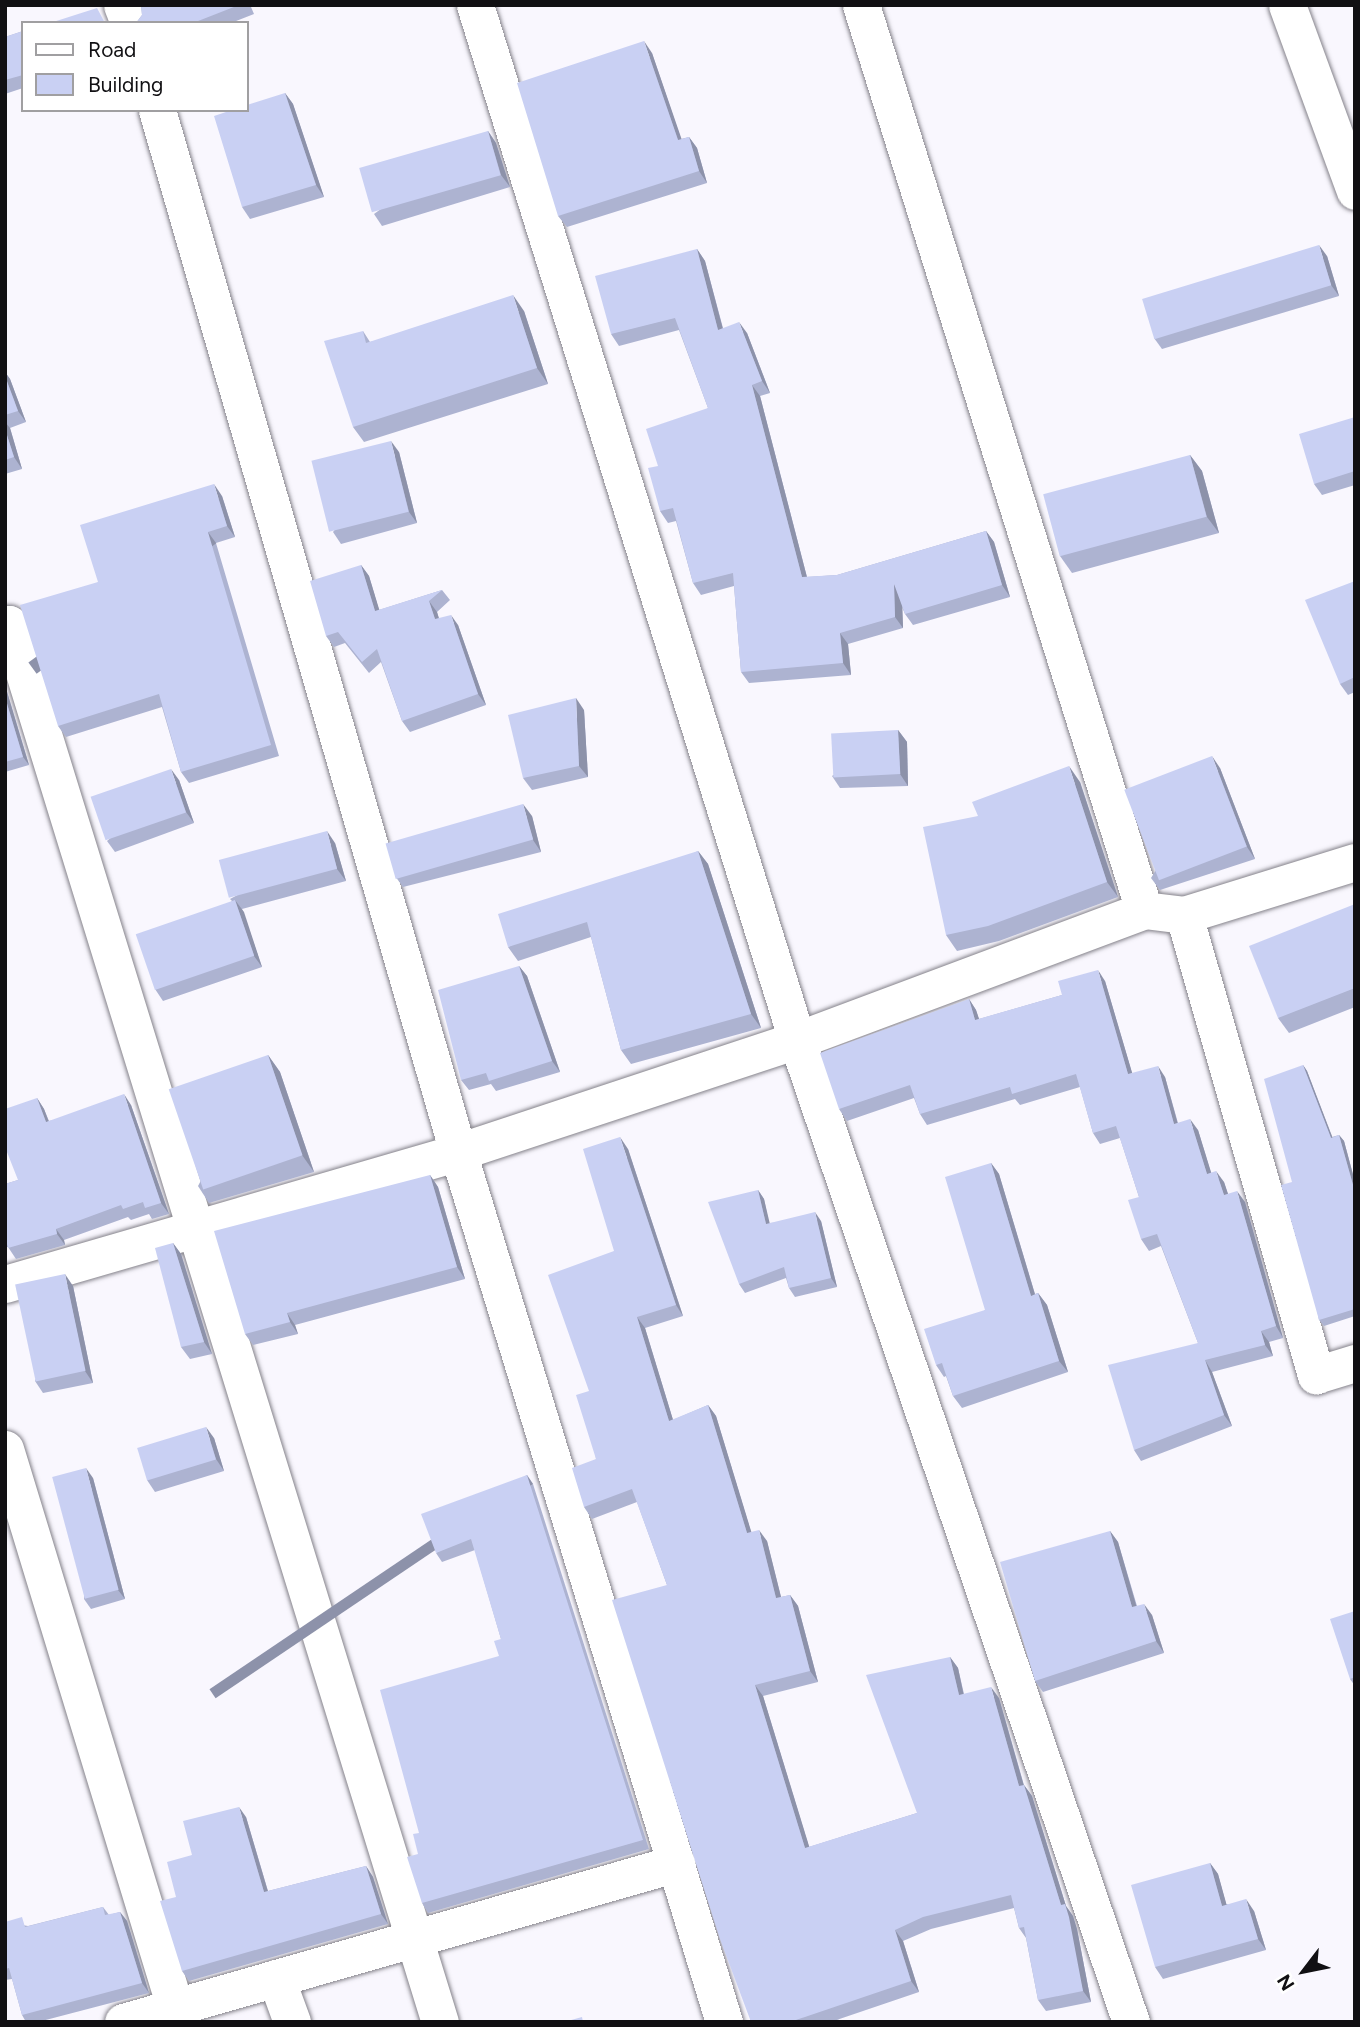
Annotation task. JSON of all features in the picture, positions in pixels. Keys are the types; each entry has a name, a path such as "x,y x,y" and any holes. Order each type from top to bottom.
{"street":[{"path":"475,5 797,1040 1131,2022"},
{"path":"861,5 1144,910"},
{"path":"1287,5 1355,191"},
{"path":"159,112 458,1153 724,2022"},
{"path":"5,624 9,624 440,2022"},
{"path":"5,1284 193,1227 458,1153 797,1040 1144,910 1184,915 1355,862"},
{"path":"1184,915 1316,1375 1355,1363"},
{"path":"5,1448 175,2007"},
{"path":"123,2022 677,1863"},
{"path":"276,1978 292,2022"}],"building":[{"path":"141,5 239,5 198,21 138,21 142,15"},
{"path":"97,8 104,21 56,21"},
{"path":"21,32 21,76 5,80 5,37"},
{"path":"644,41 678,140 689,137 699,171 558,216 517,83"},
{"path":"285,93 316,185 242,207 214,116 226,112 248,112 248,105"},
{"path":"488,131 501,175 372,212 359,168"},
{"path":"1319,245 1331,285 1154,339 1142,299"},
{"path":"697,249 718,330 739,322 762,381 752,385 802,577 837,575 986,531 1002,585 905,614 894,584 895,617 840,633 843,663 741,672 733,573 693,583 673,508 660,511 648,468 658,466 646,429 708,408 675,318 611,334 595,276"},
{"path":"513,295 537,368 353,427 324,341 363,331 366,343"},
{"path":"5,376 18,411 5,415"},
{"path":"1355,417 1355,471 1314,484 1299,434"},
{"path":"5,429 14,457 5,460"},
{"path":"391,441 409,512 329,532 311,461"},
{"path":"1190,455 1207,517 1060,556 1043,494"},
{"path":"214,484 227,526 208,532 271,745 181,772 159,694 58,726 20,605 98,582 80,525"},
{"path":"361,565 375,611 442,590 429,601 435,619 451,615 478,694 402,721 377,649 362,662 338,632 326,636 310,581"},
{"path":"1355,581 1355,677 1340,684 1305,600"},
{"path":"5,697 23,757 5,762"},
{"path":"576,698 579,766 523,778 508,715"},
{"path":"898,730 900,774 833,777 831,734"},
{"path":"1212,756 1247,847 1159,880 1124,790"},
{"path":"1069,766 1107,882 988,926 946,935 923,827 978,816 972,802"},
{"path":"171,769 186,812 106,840 91,797"},
{"path":"523,804 533,840 396,879 386,843"},
{"path":"327,831 337,869 229,898 219,860"},
{"path":"698,851 751,1014 621,1050 587,922 508,947 498,914"},
{"path":"235,900 254,956 155,990 136,934"},
{"path":"1355,904 1355,988 1278,1018 1249,946"},
{"path":"519,966 552,1061 489,1081 486,1073 461,1080 438,990"},
{"path":"1098,970 1128,1074 1158,1066 1174,1124 1190,1119 1207,1174 1216,1171 1224,1195 1237,1191 1276,1326 1261,1331 1265,1345 1205,1360 1224,1415 1134,1450 1108,1365 1198,1343 1157,1234 1141,1239 1128,1200 1139,1197 1116,1126 1093,1133 1076,1074 1012,1094 1010,1087 920,1114 910,1085 839,1109 820,1053 969,999 975,1020 1062,995 1058,981"},
{"path":"268,1055 303,1155 203,1189 169,1089"},
{"path":"1303,1065 1331,1138 1339,1135 1355,1192 1355,1309 1319,1320 1281,1185 1292,1182 1264,1079"},
{"path":"124,1094 161,1203 145,1208 143,1202 123,1209 121,1205 56,1229 57,1234 8,1248 5,1236 5,1184 18,1180 5,1147 5,1109 37,1098 46,1122"},
{"path":"620,1137 676,1305 637,1317 669,1421 708,1405 747,1533 759,1530 776,1598 790,1595 810,1671 755,1685 805,1848 917,1813 866,1675 950,1657 959,1695 991,1687 1019,1786 1024,1785 1061,1905 1065,1904 1069,1917 1083,1991 1038,2000 1024,1927 1019,1928 1011,1895 923,1917 895,1930 911,1981 790,2022 751,2022 720,1939 612,1600 667,1585 632,1489 584,1507 572,1468 596,1459 576,1395 589,1391 548,1275 614,1251 583,1149"},
{"path":"991,1163 1031,1296 1038,1293 1059,1361 953,1396 942,1363 936,1365 924,1329 985,1310 945,1177"},
{"path":"430,1175 457,1267 287,1313 290,1322 245,1334 214,1231"},
{"path":"758,1190 766,1224 815,1212 831,1278 789,1288 784,1267 739,1284 708,1202"},
{"path":"173,1243 204,1342 181,1347 155,1248"},
{"path":"65,1274 86,1371 36,1381 15,1285"},
{"path":"206,1427 216,1460 147,1481 137,1448"},
{"path":"86,1468 119,1590 85,1599 52,1477"},
{"path":"527,1475 643,1840 422,1903 407,1857 418,1854 413,1834 419,1833 380,1690 499,1656 494,1641 501,1639 471,1539 436,1553 421,1514"},
{"path":"1110,1531 1132,1607 1144,1604 1156,1641 1035,1681 1000,1562"},
{"path":"1355,1611 1355,1677 1350,1679 1330,1619"},
{"path":"239,1807 264,1892 366,1866 381,1914 182,1971 160,1901 176,1897 167,1862 192,1855 183,1821"},
{"path":"1210,1863 1222,1906 1246,1899 1258,1939 1155,1967 1131,1885"},
{"path":"103,1907 105,1915 120,1912 142,1983 22,2015 9,1968 5,1969 5,1922 22,1917 25,1927"},
{"path":"582,2017 583,2022 564,2022"}]}
